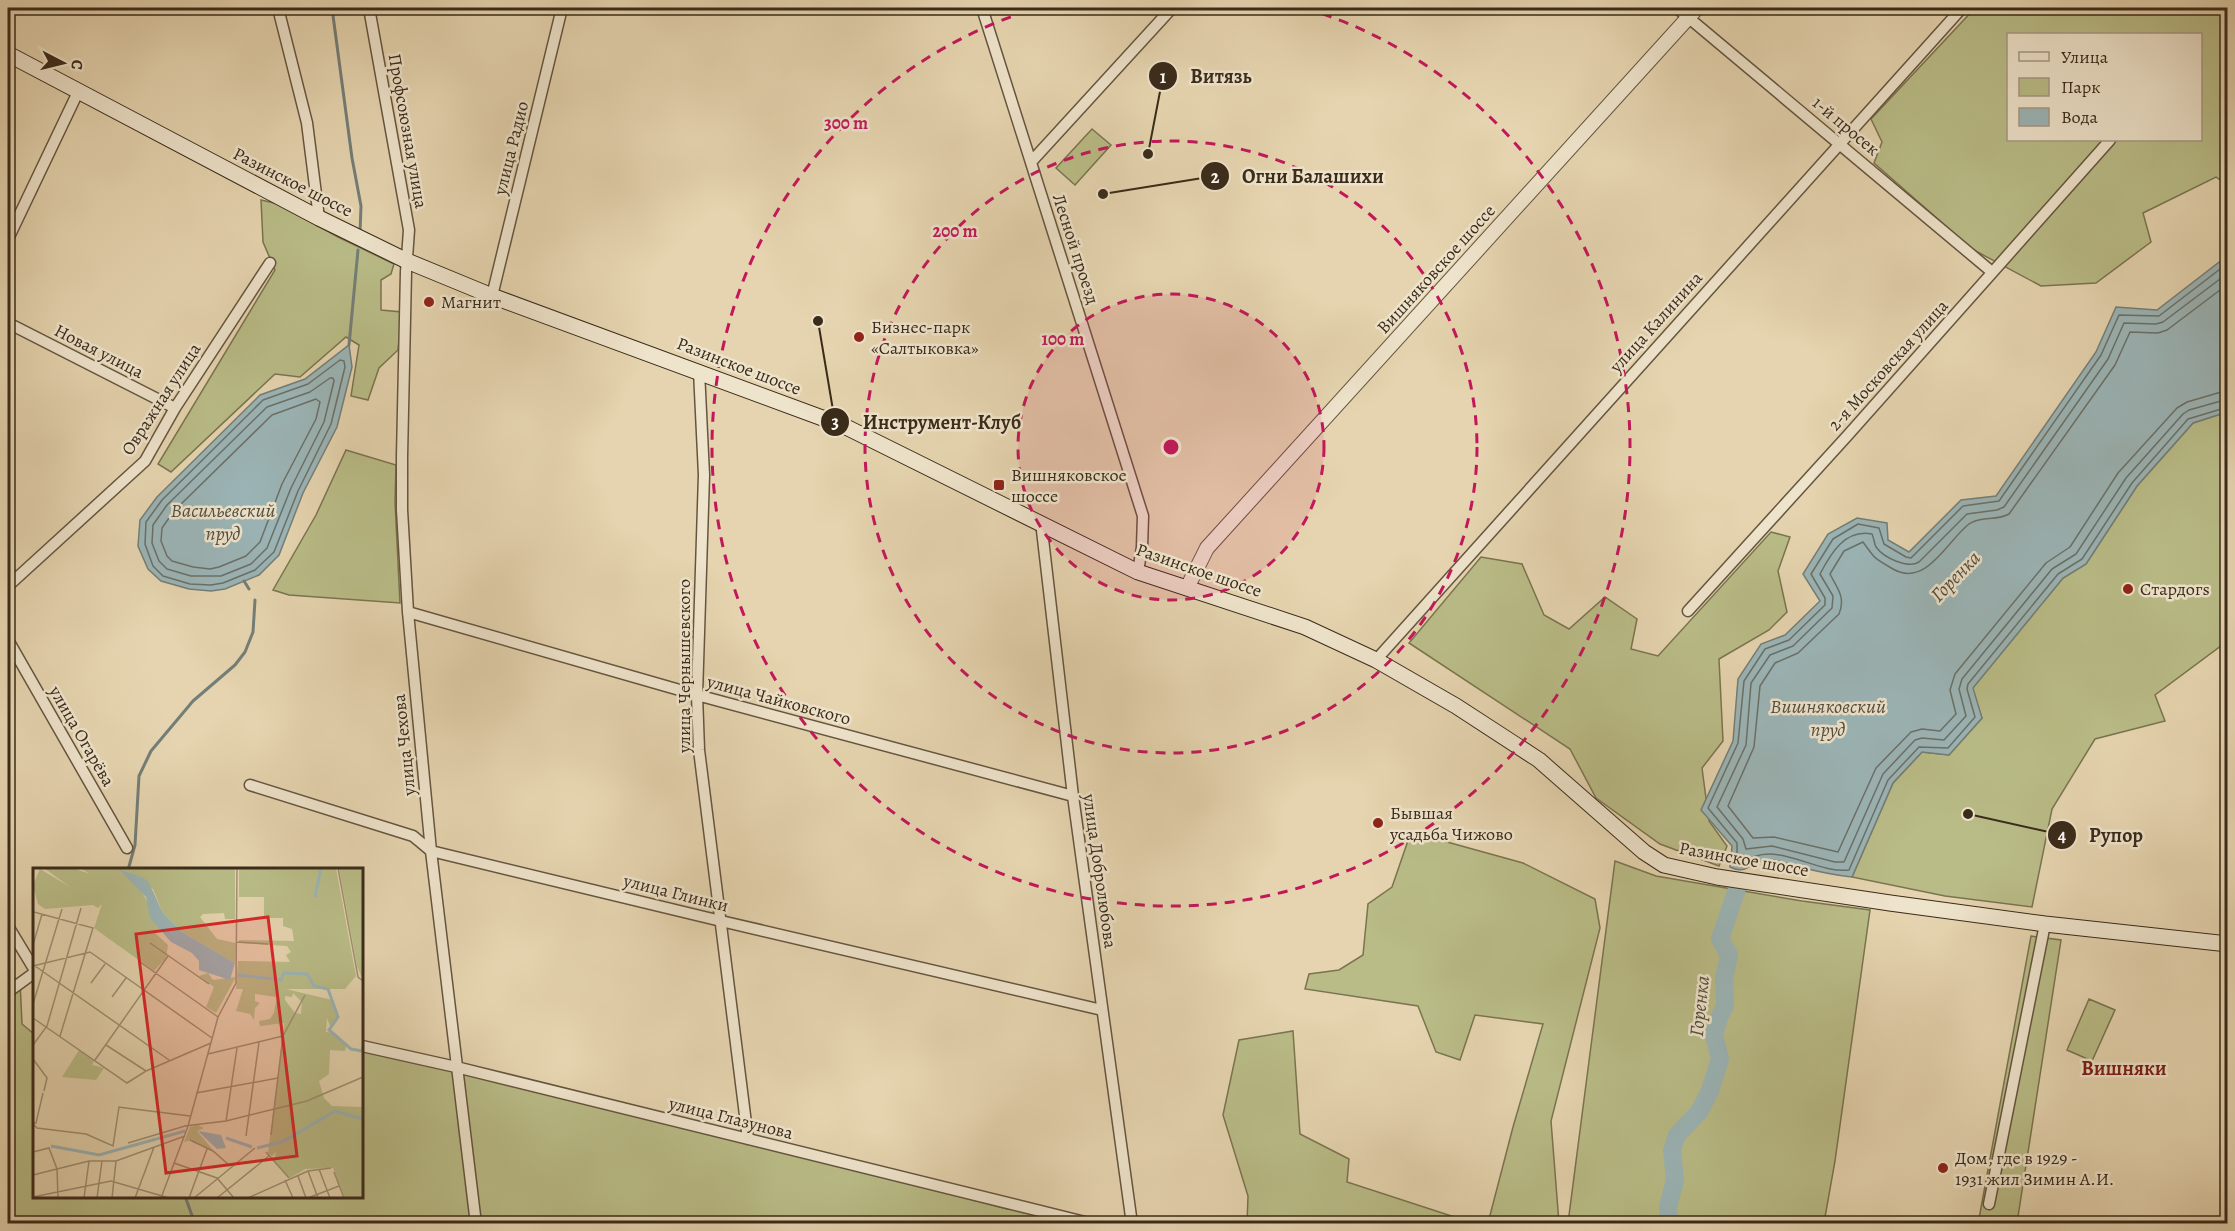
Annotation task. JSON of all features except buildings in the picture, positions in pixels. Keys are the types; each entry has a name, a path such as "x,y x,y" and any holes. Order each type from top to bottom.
{"main road":[{"name":"Разинское шоссе","path":"8,54 319,218 407,261 492,296 844,426 1138,572 1305,627 1376,660 1456,706 1539,760 1644,852 1664,865 1737,880 2045,924 2228,944"}],"street":[{"path":"278,8 307,123 319,218"},
{"name":"Профсоюзная улица","path":"369,8 409,230 407,261"},
{"name":"улица Радио","path":"492,296 562,8"},
{"name":"Лесной проезд","path":"982,8 1143,516 1138,572"},
{"path":"1031,162 1172,8"},
{"name":"1-й просек","path":"1677,8 1693,13 1840,143 1992,272"},
{"name":"улица Калинина","path":"1376,660 1962,8"},
{"name":"Вишняковское шоссе","path":"1187,588 1207,548 1693,13"},
{"path":"8,239 78,92"},
{"name":"2-я Московская улица","path":"1688,611 2109,141"},
{"name":"улица Чехова","path":"407,261 402,510 408,612 431,851 476,1224"},
{"name":"Овражная улица","path":"8,585 145,461 175,408 270,263"},
{"name":"Новая улица","path":"8,323 175,408"},
{"name":"улица Чернышевского","path":"699,371 704,475 697,695 699,750 748,1139"},
{"name":"улица Добролюбова","path":"1041,522 1073,796 1132,1224"},
{"name":"улица Чайковского","path":"408,612 697,695 1073,796"},
{"name":"улица Огарёва","path":"8,640 127,848"},
{"name":"улица Глинки","path":"250,785 413,836 431,851 1102,1010"},
{"path":"1989,1204 2045,924"},
{"path":"8,926 33,969"},
{"path":"8,992 33,972"},
{"name":"улица Глазунова","path":"363,1046 456,1067 1093,1224"}],"green space":[{"path":"1975,8 2227,8 2227,185 2216,177 2143,213 2151,242 2096,283 2041,286 1972,249 1874,163 1882,142 1871,119"},
{"path":"1092,129 1111,145 1075,185 1056,168"},
{"path":"261,200 279,204 338,237 394,264 391,274 381,280 381,310 402,312 398,350 379,368 368,400 351,396 359,345 346,337 300,377 275,374 171,472 158,464 275,270 263,242"},
{"path":"2227,412 2227,644 2225,643 2155,695 2165,721 2095,739 2052,809 2032,907 1945,896 1852,877 1893,783 1922,752 1949,755 1982,718 1972,688 2063,578 2086,564 2137,486 2193,423"},
{"path":"346,450 396,465 395,502 400,603 289,595 273,590 316,515"},
{"path":"1771,532 1790,537 1778,571 1787,612 1769,630 1719,659 1723,741 1702,768 1709,821 1727,846 1719,866 1660,844 1596,798 1570,749 1409,643 1481,557 1522,564 1544,615 1569,629 1605,597 1637,619 1631,649 1658,656"},
{"path":"1411,832 1523,863 1595,899 1600,928 1551,1121 1559,1223 1488,1223 1543,1024 1475,1015 1460,1060 1436,1052 1418,1006 1305,989 1309,974 1339,970 1363,955 1368,904 1392,887"},
{"path":"1615,861 1656,876 1870,910 1835,1161 1824,1223 1568,1223"},
{"path":"2031,936 2061,940 2017,1223 1978,1224"},
{"path":"20,980 22,1024 33,1033 33,1198 363,1198 363,1047 748,1139 1007,1209 1089,1219 1102,1223 8,1224 8,987"},
{"path":"2089,999 2115,1010 2092,1061 2067,1050"},
{"path":"1293,1031 1300,1134 1349,1159 1347,1182 1473,1223 1247,1223 1248,1196 1223,1115 1239,1040"}],"water":[{"name":"Вишняковский пруд","path":"2227,256 2227,412 2193,423 2137,486 2086,564 2063,578 1973,688 1982,718 1949,755 1922,752 1893,783 1852,877 1771,860 1757,862 1741,870 1730,867 1732,846 1701,810 1733,741 1738,679 1761,644 1785,635 1820,601 1803,574 1828,534 1857,518 1887,523 1888,540 1909,552 1961,500 1996,496 2096,352 2116,307 2157,310"},
{"name":"Васильевский пруд","path":"349,345 352,367 337,427 303,493 279,555 259,575 225,589 211,591 189,589 161,581 148,569 138,546 140,520 157,497 260,395 305,379"}],"waterway":[{"path":"332,8 352,158 361,206 360,232"},
{"path":"349,345 358,250"},
{"path":"244,581 249,589"},
{"path":"129,868 135,845 139,776 151,751 193,701 235,665 245,652 253,632 255,600"},
{"name":"Горенка","path":"1669,1224 1668,1207 1675,1180 1672,1150 1677,1135 1699,1112 1710,1091 1720,1059 1714,1035 1725,1006 1724,979 1729,955 1720,939 1736,892"},
{"path":"186,1198 195,1224"}],"place":[{"name":"Витязь","path":"1148,154"},
{"name":"Огни Балашихи","path":"1103,194"},
{"name":"Магнит","path":"429,302"},
{"name":"Инструмент-Клуб","path":"818,321"},
{"name":"Бизнес-парк «Салтыковка»","path":"859,337"},
{"name":"Вишняковское шоссе","path":"999,485"},
{"name":"Стардогs","path":"2128,589"},
{"name":"Рупор","path":"1968,814"},
{"name":"Бывшая усадьба Чижово","path":"1378,823"},
{"name":"Дом, где в 1929 - 1931 жил Зимин А.И.","path":"1943,1168"}],"district":[{"name":"Вишняки","path":"2124,1068"}]}
